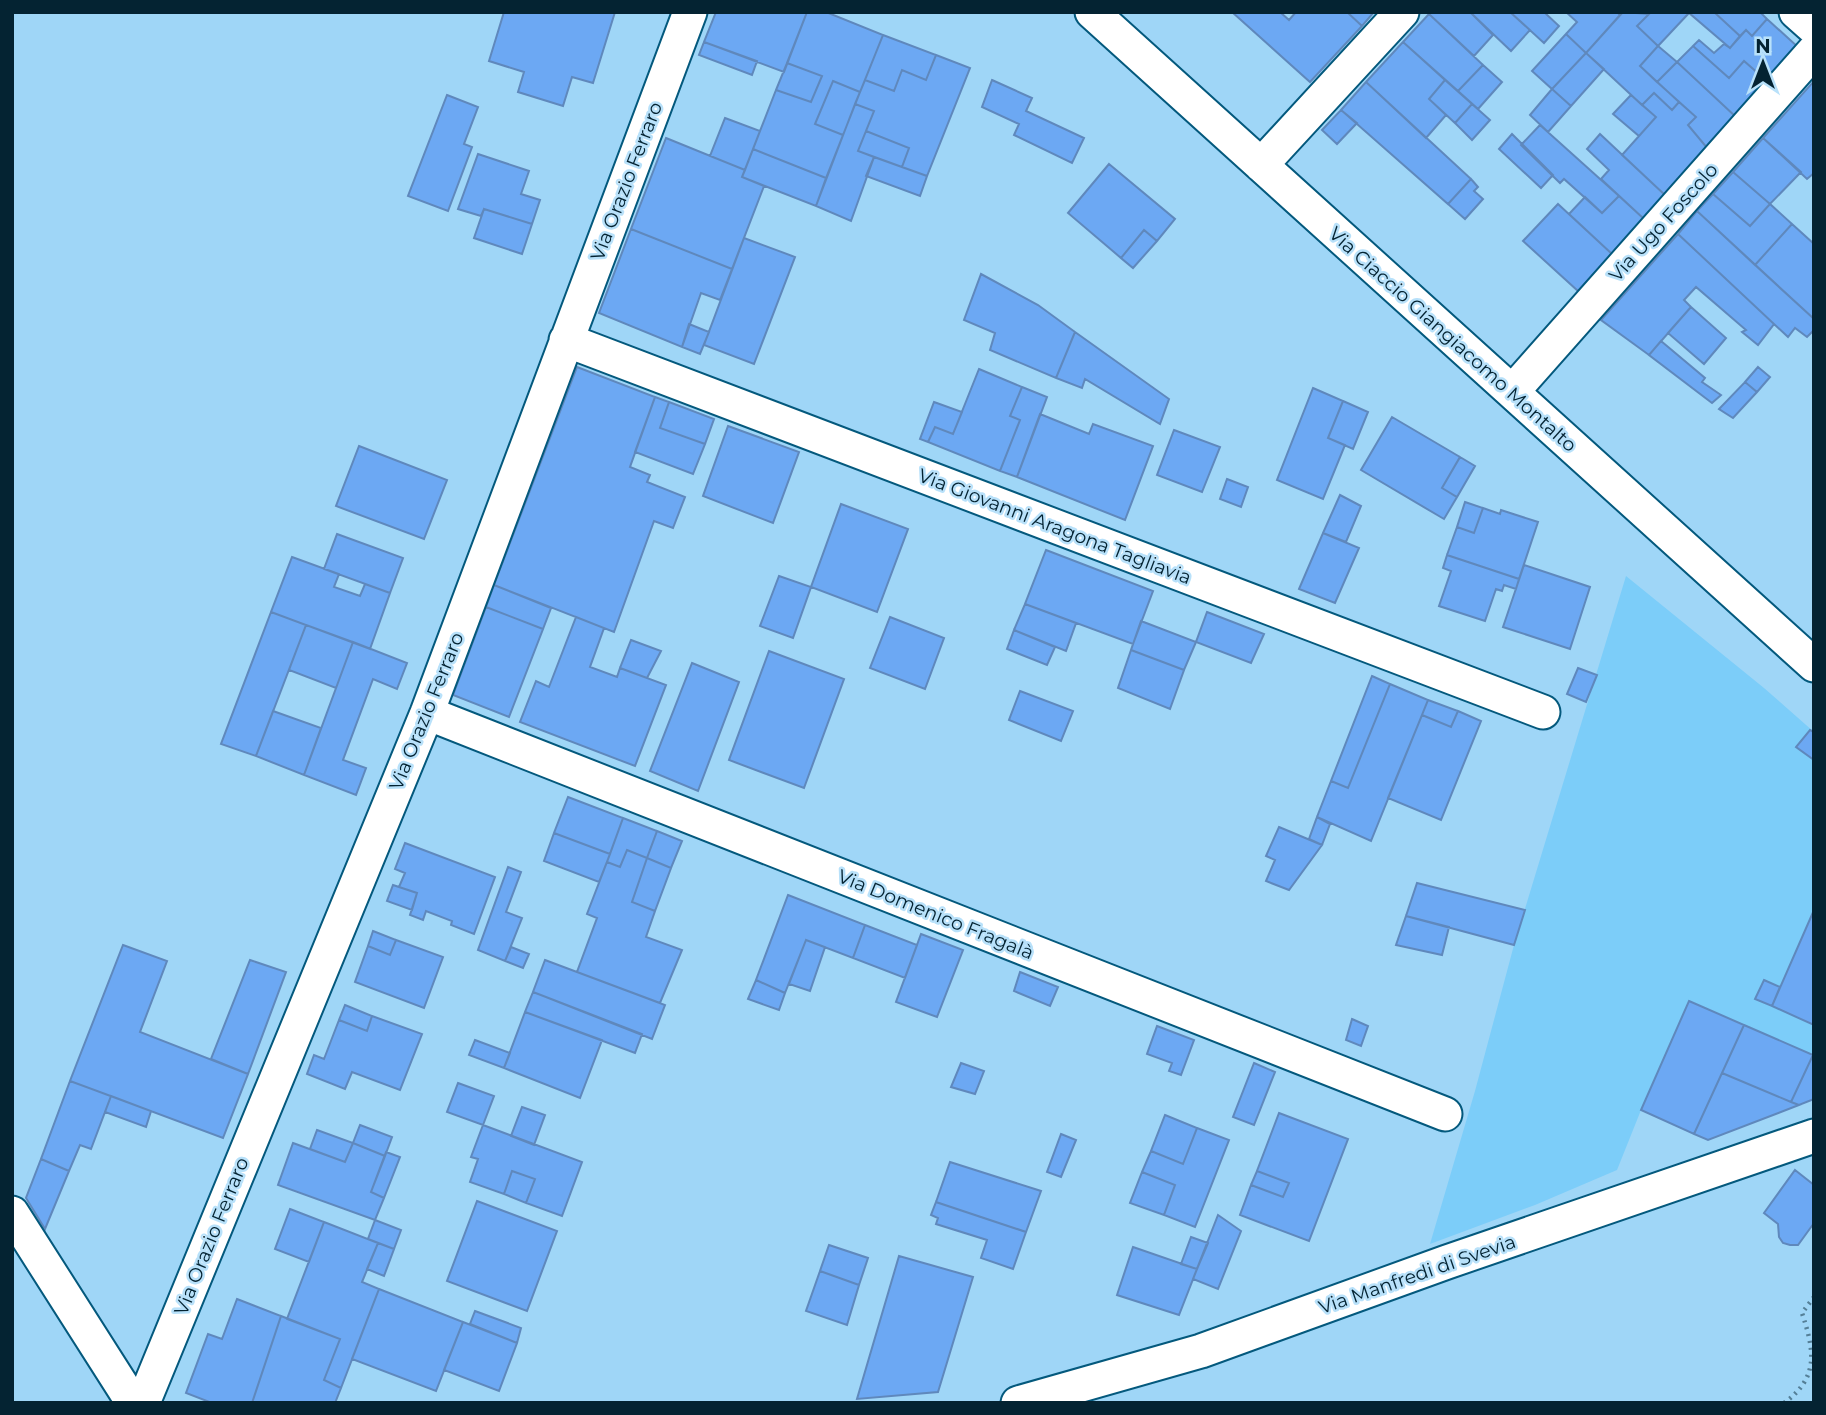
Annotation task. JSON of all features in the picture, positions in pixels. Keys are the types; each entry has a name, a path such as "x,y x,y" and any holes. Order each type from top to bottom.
{"street":[{"name":"Via Orazio Ferraro","path":"143,1403 427,713 690,12"},
{"name":"Via Ciaccio Giangiacomo Montalto","path":"1092,12 1814,665"},
{"path":"1261,165 1402,12"},
{"path":"1796,12 1814,28"},
{"name":"Via Ugo Foscolo","path":"1512,392 1814,51"},
{"name":"Via Giovanni Aragona Tagliavia","path":"566,340 1543,712"},
{"name":"Via Domenico Fragalà","path":"427,713 1445,1114"},
{"name":"Via Manfredi di Svevia","path":"1018,1403 1201,1351 1447,1262 1814,1136"},
{"path":"12,1213 133,1403"}],"path":[{"path":"1784,1403 1796,1395 1806,1380 1812,1363 1812,1346 1802,1312 1814,1297"}],"shaded area":[{"path":"1626,576 1814,732 1814,1099 1708,1140 1641,1110 1617,1170 1535,1205 1430,1244 1514,945"}],"building":[{"path":"504,12 615,12 593,83 572,77 563,106 518,92 524,72 489,61"},
{"path":"716,12 807,12 784,72 704,42"},
{"path":"807,12 826,12 883,35 860,92 833,81 815,124 843,135 826,178 753,149 776,90 811,102 822,76 787,63"},
{"path":"1232,12 1280,12 1289,20 1296,12 1347,12 1362,26 1310,82"},
{"path":"1347,12 1374,12 1362,26"},
{"path":"1470,12 1493,35 1474,56 1429,14"},
{"path":"1470,12 1510,12 1530,30 1511,51"},
{"path":"1510,12 1544,12 1559,26 1544,43"},
{"path":"1566,12 1617,12 1620,15 1586,53 1566,34 1577,22"},
{"path":"1623,12 1649,14 1637,26 1658,46 1640,66 1679,102 1672,110 1654,93 1642,105 1586,53"},
{"path":"1647,12 1714,12 1740,36 1730,48 1689,13 1658,46 1637,26 1649,14"},
{"path":"1714,12 1760,12 1767,19 1752,36 1746,30 1740,36"},
{"path":"1429,14 1483,65 1458,91 1403,42"},
{"path":"1767,19 1799,48 1768,82 1744,61 1729,78 1693,46 1699,40 1714,53 1724,44 1730,48 1746,30 1752,36"},
{"path":"1566,34 1586,53 1552,89 1532,71"},
{"path":"883,35 936,55 926,80 902,70 894,91 865,80"},
{"path":"704,42 757,61 752,75 699,55"},
{"path":"1403,42 1445,80 1429,99 1446,115 1426,138 1366,82"},
{"path":"1658,46 1677,62 1657,82 1640,66"},
{"path":"1693,46 1729,78 1744,61 1768,82 1736,117 1677,62"},
{"path":"1586,53 1604,69 1571,106 1552,89"},
{"path":"936,55 970,68 927,176 902,167 909,148 866,131 874,111 855,104 865,80 894,91 902,70 926,80"},
{"path":"1677,62 1736,117 1708,149 1688,125 1696,117 1657,82"},
{"path":"787,63 822,76 811,102 776,90"},
{"path":"1483,65 1502,82 1478,109 1458,91"},
{"path":"992,80 1032,98 1026,111 1084,138 1072,163 1014,135 1019,124 982,107"},
{"path":"1445,80 1472,104 1455,123 1429,99"},
{"path":"833,81 860,92 843,135 815,124"},
{"path":"1814,81 1814,173 1807,179 1763,138"},
{"path":"1366,82 1471,179 1448,204 1341,110"},
{"path":"1552,89 1571,106 1548,132 1530,115"},
{"path":"1654,93 1672,110 1679,102 1696,117 1688,125 1708,149 1665,195 1622,155 1656,117 1642,105"},
{"path":"447,95 478,107 464,144 472,147 448,211 408,196"},
{"path":"1631,95 1656,117 1639,136 1613,114"},
{"path":"855,104 874,111 858,151 874,157 851,221 816,206"},
{"path":"1472,104 1490,120 1472,140 1455,123"},
{"path":"1341,110 1357,123 1337,144 1322,130"},
{"path":"725,118 760,131 745,170 710,156"},
{"path":"1540,125 1619,196 1602,213 1564,179 1560,183 1521,145"},
{"path":"866,131 909,148 902,167 858,151"},
{"path":"1512,134 1553,175 1541,188 1499,149"},
{"path":"1600,134 1665,195 1644,219 1601,179 1609,170 1587,149"},
{"path":"666,138 745,170 742,177 764,186 732,269 631,229"},
{"path":"1763,138 1801,172 1770,204 1733,172"},
{"path":"753,149 826,178 816,206 742,177"},
{"path":"478,154 529,171 521,194 540,200 532,224 484,209 481,216 458,209"},
{"path":"874,157 927,176 920,196 866,176"},
{"path":"1109,164 1175,219 1157,241 1144,230 1121,258 1068,213"},
{"path":"1733,172 1770,204 1750,226 1713,194"},
{"path":"1471,179 1478,187 1474,191 1483,199 1465,219 1448,204"},
{"path":"1713,194 1750,226 1770,204 1792,224 1755,265 1697,211"},
{"path":"1619,196 1644,219 1612,254 1569,214 1585,197 1602,213"},
{"path":"1558,204 1612,254 1578,291 1523,241"},
{"path":"484,209 532,224 522,254 474,238"},
{"path":"1697,211 1814,319 1814,330 1807,337 1795,328 1788,337 1678,234"},
{"path":"1792,224 1814,244 1814,319 1755,265"},
{"path":"631,229 732,269 720,300 701,293 682,347 599,313"},
{"path":"1144,230 1157,241 1133,268 1121,258"},
{"path":"1678,234 1774,324 1758,345 1742,332 1746,330 1696,287 1684,300 1691,307 1649,355 1601,320"},
{"path":"744,238 795,257 754,364 704,345"},
{"path":"981,274 1038,305 1075,332 1056,378 990,350 995,333 964,320"},
{"path":"1691,307 1726,338 1704,364 1668,333"},
{"path":"689,324 709,332 700,354 682,347"},
{"path":"1075,332 1169,399 1160,424 1085,379 1082,388 1056,378"},
{"path":"1661,341 1705,378 1702,382 1721,395 1712,403 1649,355"},
{"path":"577,367 655,397 630,467 650,475 647,482 685,497 673,528 654,521 614,632 494,585"},
{"path":"1758,367 1770,377 1757,392 1745,382"},
{"path":"979,369 1022,387 1010,416 1020,420 1000,471 928,442 935,427 953,434"},
{"path":"1745,382 1757,392 1733,418 1719,409"},
{"path":"1022,387 1047,397 1017,477 1000,471 1020,420 1010,416"},
{"path":"1313,388 1343,401 1328,438 1345,445 1323,499 1277,480"},
{"path":"655,397 669,402 660,428 705,444 693,474 635,452"},
{"path":"1343,401 1368,412 1353,449 1328,438"},
{"path":"669,402 714,419 705,444 660,428"},
{"path":"934,402 962,412 953,434 935,427 928,442 920,439"},
{"path":"1040,414 1089,434 1093,424 1153,446 1125,520 1017,477"},
{"path":"1392,417 1460,457 1442,488 1457,497 1444,519 1361,470"},
{"path":"728,426 799,452 773,523 703,496"},
{"path":"1174,430 1220,447 1202,492 1157,475"},
{"path":"359,446 447,480 424,539 336,506"},
{"path":"1460,457 1475,466 1457,497 1442,488"},
{"path":"1227,479 1248,487 1241,507 1220,499"},
{"path":"1340,495 1361,506 1346,542 1323,533"},
{"path":"1465,502 1483,508 1474,533 1457,527"},
{"path":"841,504 908,529 877,612 811,587"},
{"path":"1483,508 1500,514 1501,510 1538,522 1519,579 1447,555 1457,527 1474,533"},
{"path":"1323,533 1359,548 1335,603 1299,589"},
{"path":"337,534 403,558 390,593 324,569"},
{"path":"1046,550 1153,591 1133,644 1025,604"},
{"path":"1447,555 1519,579 1516,589 1504,585 1502,591 1496,589 1485,621 1439,606 1451,571 1443,568"},
{"path":"292,557 339,574 334,587 360,596 365,584 390,593 370,649 271,612"},
{"path":"1524,565 1590,587 1570,649 1503,627"},
{"path":"779,576 811,587 793,638 760,626"},
{"path":"494,585 551,608 543,629 486,607"},
{"path":"1025,604 1076,623 1066,651 1014,630"},
{"path":"486,607 543,629 509,717 453,695"},
{"path":"271,612 306,625 256,756 221,744"},
{"path":"1207,612 1264,634 1251,663 1196,642"},
{"path":"576,617 604,628 590,667 617,677 620,668 666,685 635,766 520,722 536,681 549,687"},
{"path":"890,617 944,638 925,689 870,668"},
{"path":"1141,621 1196,642 1184,670 1131,650"},
{"path":"306,625 353,642 336,688 289,670"},
{"path":"1014,630 1055,647 1047,665 1007,649"},
{"path":"631,640 661,651 647,678 620,668"},
{"path":"353,642 407,663 397,689 373,679 343,760 366,768 356,795 304,775"},
{"path":"1131,650 1184,670 1170,709 1118,688"},
{"path":"769,651 844,679 804,788 729,760"},
{"path":"692,663 739,682 698,791 650,771"},
{"path":"1578,668 1597,675 1586,702 1567,694"},
{"path":"1372,676 1390,684 1348,788 1331,781"},
{"path":"1390,684 1428,700 1371,841 1317,817 1331,781 1348,788"},
{"path":"1020,691 1073,711 1061,741 1009,720"},
{"path":"1428,700 1458,711 1451,727 1422,715"},
{"path":"273,711 321,728 304,775 256,756"},
{"path":"1458,711 1481,721 1441,820 1388,798 1422,715 1451,727"},
{"path":"1810,730 1814,732 1814,760 1796,747"},
{"path":"568,797 623,818 610,854 554,833"},
{"path":"1317,817 1330,824 1322,845 1309,839"},
{"path":"623,818 657,831 647,858 627,850 620,867 607,862"},
{"path":"1279,827 1322,845 1289,890 1266,881 1275,860 1266,856"},
{"path":"657,831 682,841 671,868 647,858"},
{"path":"554,833 610,854 599,882 544,861"},
{"path":"405,843 495,877 474,934 451,925 452,921 426,911 423,920 410,915 417,893 399,887 405,873 395,869"},
{"path":"627,850 647,858 632,902 655,911 646,937 682,950 660,1003 577,972 597,918 587,914 607,862 620,867"},
{"path":"647,858 671,868 655,911 632,902"},
{"path":"508,867 521,872 506,912 522,918 505,961 478,950"},
{"path":"1417,883 1525,910 1514,945 1406,916"},
{"path":"393,885 417,893 412,910 387,901"},
{"path":"788,895 865,925 853,958 806,940 785,993 756,980"},
{"path":"1814,910 1814,1025 1772,1006"},
{"path":"1406,916 1449,927 1442,955 1396,945"},
{"path":"865,925 917,945 905,978 853,958"},
{"path":"373,931 396,940 390,955 368,946"},
{"path":"921,934 963,950 937,1017 896,1002"},
{"path":"396,940 443,957 424,1008 355,982 368,946 390,955"},
{"path":"806,940 825,947 810,991 789,984"},
{"path":"123,945 167,961 140,1032 248,1074 223,1138 70,1081"},
{"path":"511,947 529,954 523,968 505,961"},
{"path":"250,960 286,972 248,1074 211,1059"},
{"path":"545,960 665,1005 652,1039 533,992"},
{"path":"1020,972 1058,987 1050,1006 1014,991"},
{"path":"756,980 785,993 779,1010 748,999"},
{"path":"1764,980 1780,987 1772,1006 1755,999"},
{"path":"533,992 642,1034 635,1053 525,1012"},
{"path":"1689,1001 1744,1025 1694,1134 1641,1110"},
{"path":"345,1005 372,1016 367,1031 339,1020"},
{"path":"525,1012 602,1040 580,1098 504,1068"},
{"path":"372,1016 422,1034 400,1090 352,1072 345,1089 307,1074 314,1055 324,1059 339,1020 367,1031"},
{"path":"1352,1019 1368,1026 1361,1046 1346,1040"},
{"path":"1744,1025 1813,1055 1791,1102 1722,1073"},
{"path":"1157,1026 1194,1040 1181,1075 1169,1071 1172,1063 1147,1054"},
{"path":"475,1040 510,1053 504,1068 469,1055"},
{"path":"1813,1055 1814,1099 1799,1105 1791,1102"},
{"path":"961,1063 984,1071 975,1094 951,1087"},
{"path":"1254,1063 1275,1072 1254,1125 1233,1117"},
{"path":"1722,1073 1799,1105 1708,1140 1694,1134"},
{"path":"70,1081 111,1096 91,1149 80,1145 69,1171 41,1159"},
{"path":"458,1083 494,1096 483,1125 447,1112"},
{"path":"111,1096 151,1111 146,1127 105,1112"},
{"path":"522,1107 545,1115 534,1145 511,1136"},
{"path":"1279,1113 1348,1139 1309,1241 1240,1215 1251,1185 1283,1197 1289,1183 1257,1171"},
{"path":"1165,1115 1197,1128 1183,1164 1151,1151"},
{"path":"360,1125 392,1137 385,1156 353,1143"},
{"path":"483,1125 582,1162 562,1216 526,1203 535,1179 512,1171 504,1194 470,1182 478,1159 471,1157"},
{"path":"1197,1128 1229,1140 1195,1227 1164,1215 1175,1185 1142,1172 1151,1151 1183,1164"},
{"path":"317,1130 353,1143 345,1162 310,1149"},
{"path":"1061,1134 1076,1140 1061,1177 1047,1172"},
{"path":"293,1143 345,1162 353,1143 385,1156 371,1192 384,1198 375,1220 278,1185"},
{"path":"386,1152 400,1157 384,1198 371,1192"},
{"path":"41,1159 69,1171 45,1229 26,1198"},
{"path":"950,1162 1041,1191 1026,1232 936,1202"},
{"path":"1795,1170 1814,1185 1814,1223 1798,1245 1790,1245 1783,1243 1779,1237 1778,1224 1764,1213"},
{"path":"512,1171 535,1179 526,1203 504,1194"},
{"path":"1257,1171 1289,1183 1283,1197 1251,1185"},
{"path":"1142,1172 1175,1185 1164,1215 1130,1203"},
{"path":"477,1201 557,1231 527,1311 447,1281"},
{"path":"936,1202 1026,1232 1013,1269 981,1258 987,1240 936,1224 938,1218 931,1215"},
{"path":"290,1209 324,1222 309,1262 275,1249"},
{"path":"1218,1215 1241,1231 1218,1289 1193,1279"},
{"path":"375,1220 401,1230 394,1249 368,1239"},
{"path":"324,1222 378,1243 362,1282 379,1289 341,1388 324,1380 340,1339 287,1319"},
{"path":"1191,1237 1208,1243 1197,1269 1181,1264"},
{"path":"378,1243 394,1249 384,1276 367,1269"},
{"path":"829,1245 868,1258 859,1285 820,1271"},
{"path":"1133,1247 1197,1269 1179,1315 1117,1295"},
{"path":"899,1256 973,1277 938,1392 857,1399"},
{"path":"820,1271 859,1285 847,1325 806,1311"},
{"path":"379,1289 463,1322 436,1391 352,1359"},
{"path":"237,1299 281,1316 252,1403 212,1403 186,1393 208,1334 222,1339"},
{"path":"475,1311 521,1328 517,1343 470,1324"},
{"path":"281,1316 340,1339 324,1380 341,1388 335,1403 252,1403"},
{"path":"463,1322 517,1343 499,1391 444,1370"}]}
